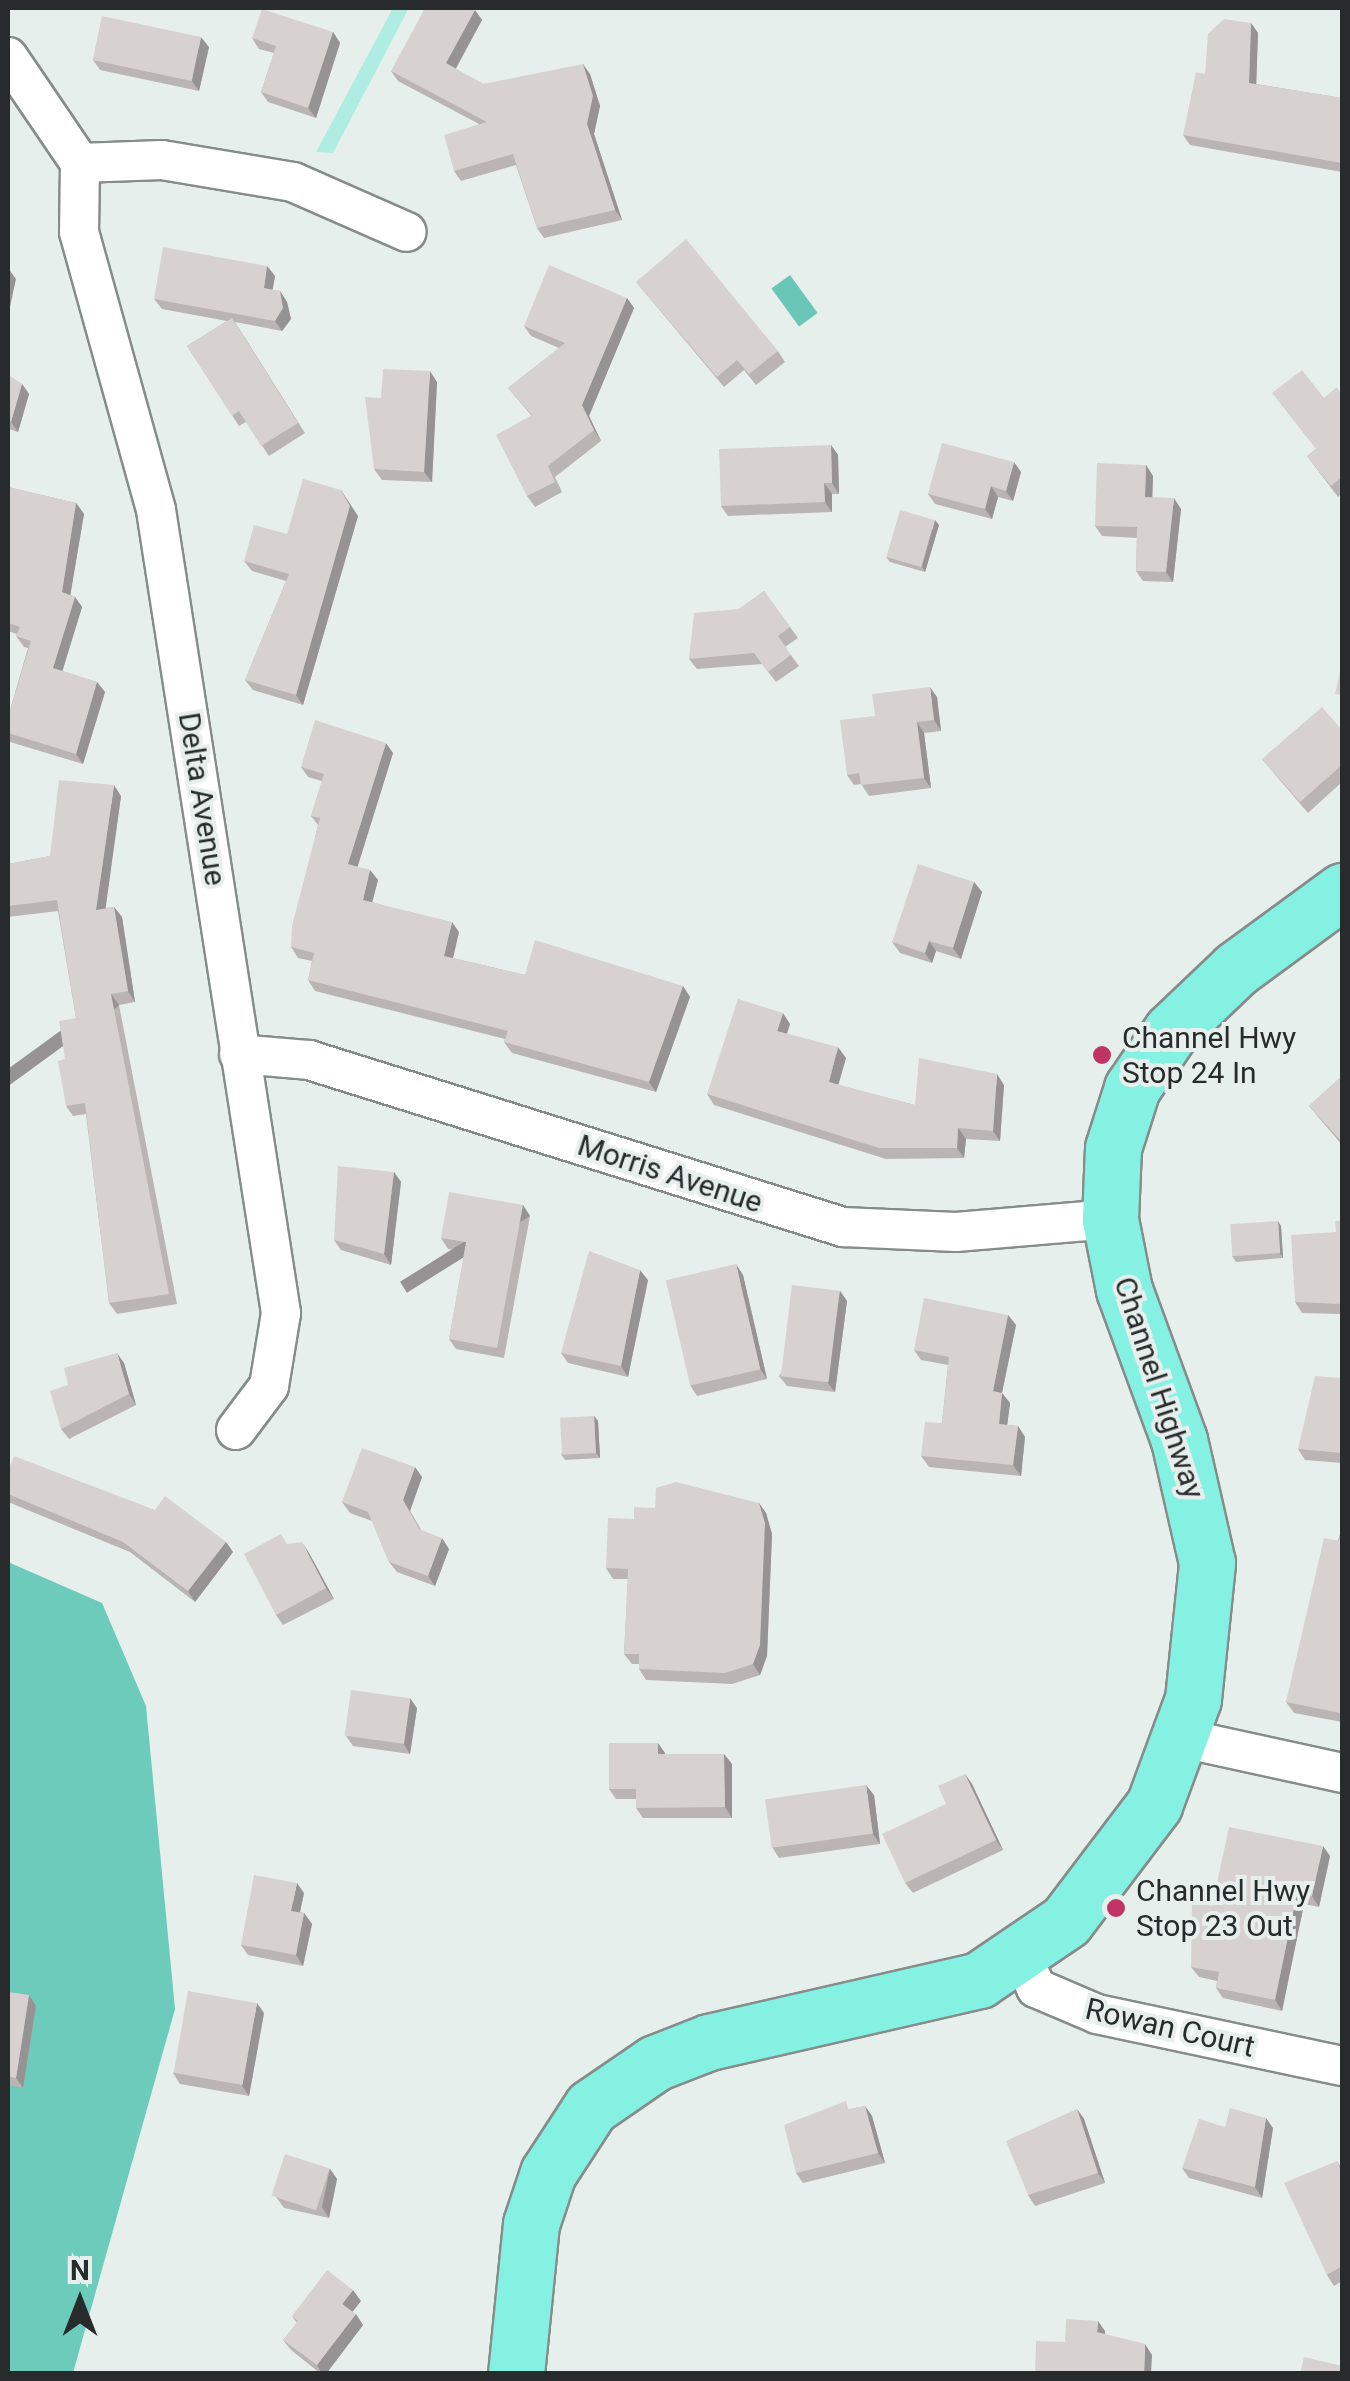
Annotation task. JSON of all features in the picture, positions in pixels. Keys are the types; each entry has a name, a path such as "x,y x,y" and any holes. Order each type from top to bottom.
{"main road":[{"name":"Channel Highway","path":"516,2374 518,2288 540,2195 575,2126 612,2089 709,2042 939,1995 1022,1955 1117,1863 1182,1738 1206,1630 1202,1521 1124,1290 1110,1219 1113,1148 1148,1060 1236,969 1342,891"}],"street":[{"path":"8,57 80,163 162,160 293,182 407,232"},
{"name":"Delta Avenue","path":"80,163 79,232 156,510 281,1313 269,1386 236,1430"},
{"name":"Morris Avenue","path":"239,1054 309,1060 843,1227 956,1232 1110,1219"},
{"path":"1182,1738 1342,1773"},
{"name":"Rowan Court","path":"1022,1955 1036,1988 1096,2014 1342,2066"}],"shaded area":[{"path":"393,8 409,8 333,153 316,152"},
{"path":"790,275 818,313 799,327 771,289"},
{"path":"8,1562 102,1603 146,1706 175,2009 73,2373 8,2373"}],"building":[{"path":"425,8 475,10 446,63 483,84 583,64 593,96 587,124 615,210 537,228 513,154 454,171 444,135 487,122 391,71"},
{"path":"262,9 333,32 308,108 261,92 276,46 252,38"},
{"path":"102,16 201,37 191,81 93,60"},
{"path":"1224,19 1251,23 1249,83 1342,98 1342,163 1183,135 1196,72 1205,74 1208,34"},
{"path":"686,239 778,351 749,374 737,360 717,377 636,282"},
{"path":"163,247 267,266 264,288 280,291 283,308 275,321 154,299"},
{"path":"549,265 627,298 582,405 594,430 548,466 555,482 527,496 496,435 532,415 508,388 565,343 524,326"},
{"path":"232,318 298,423 261,446 239,411 232,416 187,346"},
{"path":"383,369 430,371 424,472 374,469 365,397 381,398"},
{"path":"1302,370 1324,398 1337,387 1342,396 1342,477 1331,486 1307,456 1316,449 1272,393"},
{"path":"8,375 22,384 11,422 8,421"},
{"path":"942,443 1014,462 1006,491 991,486 985,509 928,494"},
{"path":"831,445 832,483 824,483 825,502 721,506 719,449"},
{"path":"1097,463 1146,465 1145,497 1174,498 1166,572 1136,571 1137,527 1095,526"},
{"path":"303,479 341,490 350,506 296,695 245,680 289,574 244,561 254,525 287,534"},
{"path":"8,487 76,503 62,592 75,597 53,668 97,682 76,754 8,733 8,717 31,641 16,636 20,627 8,623"},
{"path":"900,510 935,520 921,567 886,557"},
{"path":"764,591 790,627 778,636 791,655 768,672 754,653 689,659 694,613 739,609"},
{"path":"1342,663 1342,695 1335,694"},
{"path":"930,687 934,720 917,722 924,778 861,785 859,773 847,775 840,720 875,716 872,694"},
{"path":"1322,707 1342,730 1342,765 1300,802 1262,759"},
{"path":"315,720 386,743 348,864 370,870 363,900 452,922 444,956 525,975 535,940 683,986 649,1082 504,1042 508,1031 308,980 314,953 291,947 292,926 320,818 311,816 324,774 301,767"},
{"path":"59,780 114,785 96,910 114,907 128,991 111,994 169,1294 109,1303 85,1103 66,1106 58,1061 65,1059 59,1021 76,1018 57,900 8,906 8,864 50,856"},
{"path":"918,864 974,882 953,948 929,941 925,953 892,942"},
{"path":"738,999 783,1013 777,1031 838,1047 829,1082 915,1105 919,1058 997,1074 993,1131 958,1128 957,1148 879,1148 707,1094"},
{"path":"1342,1076 1342,1142 1309,1106"},
{"path":"338,1166 394,1172 384,1254 334,1240"},
{"path":"449,1192 523,1205 497,1348 449,1339 466,1242 441,1238"},
{"path":"1278,1221 1280,1253 1232,1256 1230,1224"},
{"path":"1335,1221 1342,1221 1342,1304 1295,1302 1291,1235 1336,1232"},
{"path":"589,1251 640,1270 621,1366 561,1353"},
{"path":"736,1264 760,1369 690,1385 666,1280"},
{"path":"792,1285 840,1291 828,1382 781,1376"},
{"path":"924,1298 1008,1315 993,1391 1002,1393 999,1424 1018,1426 1013,1465 921,1456 925,1422 942,1423 949,1357 914,1350"},
{"path":"117,1353 129,1394 61,1429 50,1391 68,1385 64,1368"},
{"path":"1315,1376 1342,1378 1342,1453 1298,1449"},
{"path":"594,1416 596,1453 562,1455 560,1418"},
{"path":"362,1448 415,1467 403,1500 419,1529 442,1538 428,1576 389,1562 368,1512 342,1502"},
{"path":"14,1456 155,1510 165,1496 226,1542 188,1591 123,1542 8,1494 8,1471"},
{"path":"676,1482 759,1503 765,1523 760,1645 753,1664 725,1673 639,1669 639,1654 624,1654 628,1569 606,1568 608,1518 634,1519 634,1507 655,1508 656,1488"},
{"path":"1342,1528 1340,1713 1286,1702 1324,1538 1339,1541"},
{"path":"281,1534 287,1544 302,1542 326,1588 276,1615 244,1554"},
{"path":"351,1690 410,1698 404,1744 345,1736"},
{"path":"609,1743 658,1743 658,1754 724,1754 725,1807 636,1808 636,1789 609,1789"},
{"path":"965,1774 996,1840 905,1883 882,1834 946,1804 938,1786"},
{"path":"866,1785 873,1834 772,1848 765,1799"},
{"path":"1229,1827 1323,1846 1312,1896 1297,1893 1275,2000 1216,1988 1219,1972 1191,1967 1192,1902 1212,1906"},
{"path":"254,1875 297,1883 291,1911 304,1913 296,1955 241,1945"},
{"path":"188,1991 257,2003 243,2085 174,2073"},
{"path":"8,1992 29,1995 16,2078 8,2076"},
{"path":"846,2101 848,2109 865,2106 878,2153 796,2173 784,2125"},
{"path":"1230,2108 1266,2118 1255,2187 1182,2168 1199,2119 1225,2127"},
{"path":"1077,2109 1098,2173 1028,2195 1006,2141"},
{"path":"285,2154 330,2169 316,2210 271,2196"},
{"path":"1337,2161 1342,2174 1342,2266 1327,2275 1284,2183"},
{"path":"327,2270 353,2290 342,2304 356,2314 317,2365 283,2340 298,2321 292,2316"},
{"path":"1066,2319 1098,2321 1097,2332 1145,2344 1144,2374 1035,2374 1036,2341 1065,2342"},
{"path":"1304,2357 1342,2366 1342,2374 1300,2374"}],"place":[{"name":"Channel Hwy Stop 24 In","path":"1102,1055"},
{"name":"Channel Hwy Stop 23 Out","path":"1116,1908"}]}
